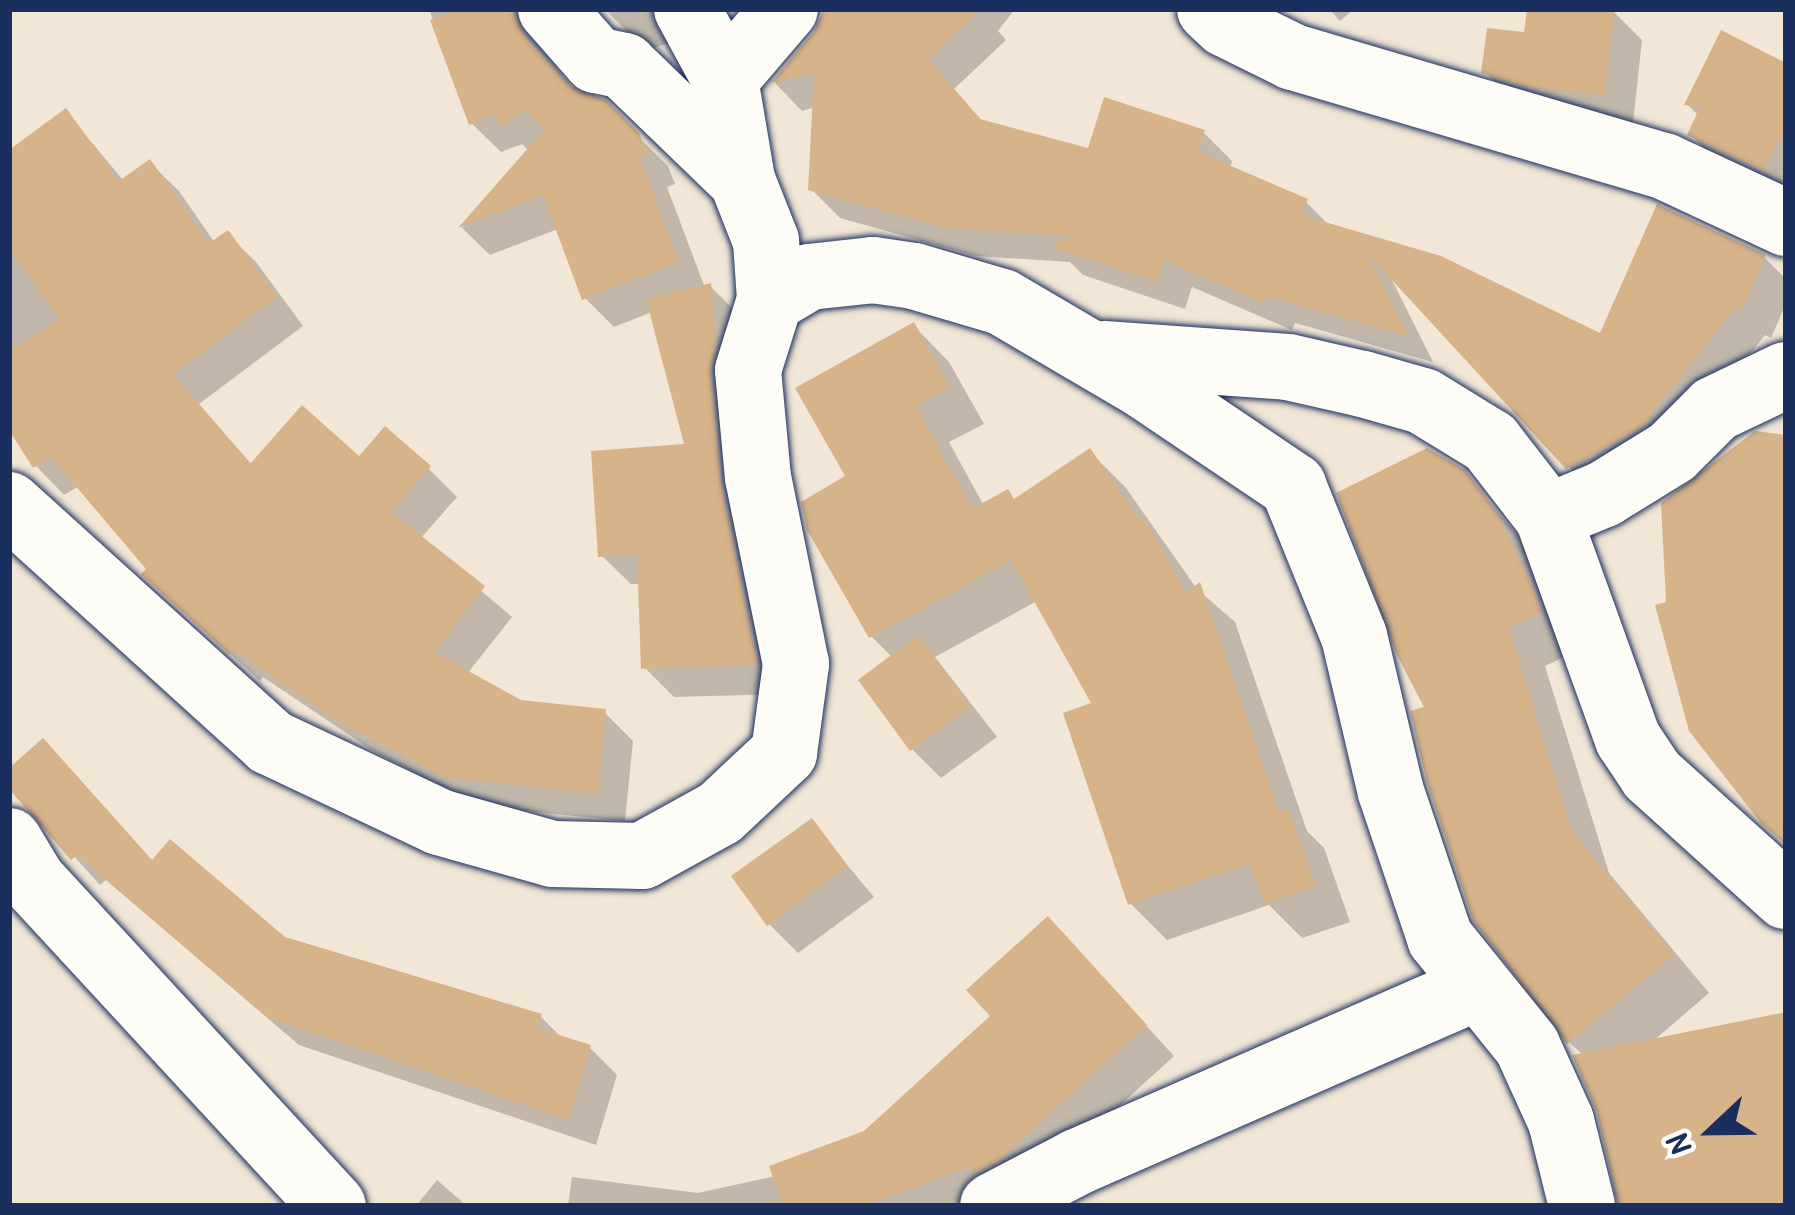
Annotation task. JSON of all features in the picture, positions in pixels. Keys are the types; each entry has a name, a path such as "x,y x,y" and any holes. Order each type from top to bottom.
{"street":[{"path":"551,9 596,60 624,66 742,180"},
{"path":"9,505 271,742 439,822 553,854 642,856 720,813 784,753 796,664 758,478 748,370 770,300 766,241 742,180 725,79 687,9"},
{"path":"725,79 785,9"},
{"path":"1210,9 1226,24 1293,57 1664,166 1786,223"},
{"path":"770,300 809,277 873,270 914,276 1002,302 1293,486 1354,636 1391,792 1439,938 1475,988 1527,1046 1561,1121 1582,1206"},
{"path":"1088,353 1288,367 1423,401 1490,442 1548,517 1628,739 1652,775 1786,896"},
{"path":"1548,517 1604,494 1672,452 1715,409 1786,375"},
{"path":"9,841 33,881 333,1206"},
{"path":"993,1206 1077,1162 1475,988"}],"building":[{"path":"460,9 515,9 523,34 568,85 606,100 639,133 648,155 640,158 679,262 582,300 543,195 458,228 544,130 525,109 501,127 496,114 469,125 430,20"},
{"path":"824,9 981,9 928,59 980,119 1088,148 1104,97 1205,130 1198,152 1308,199 1301,215 1441,256 1600,333 1657,204 1766,255 1742,311 1735,308 1641,427 1566,469 1367,253 1408,336 1266,296 1263,303 1164,260 1157,282 1051,247 1071,236 945,228 808,190 814,73 771,83 813,33"},
{"path":"1527,9 1614,9 1605,96 1524,86 1481,73 1487,28 1524,32"},
{"path":"1721,30 1786,63 1786,126 1764,171 1687,135 1700,107 1684,105"},
{"path":"66,108 119,181 150,159 209,243 228,230 277,296 173,374 250,464 302,405 359,456 385,426 431,466 391,512 485,586 434,652 521,700 606,709 598,794 445,778 337,721 233,650 229,654 141,574 146,569 51,457 33,468 9,430 9,351 59,319 9,248 9,150"},
{"path":"711,283 716,348 711,373 721,481 757,665 641,669 637,554 598,557 591,451 684,444 646,299"},
{"path":"914,322 950,387 916,406 972,509 1008,489 1014,499 1090,448 1140,520 1144,518 1186,593 1200,582 1279,812 1289,809 1316,886 1264,904 1250,864 1128,905 1063,713 1091,703 1011,560 869,638 807,530 801,502 845,476 795,388"},
{"path":"1755,431 1786,435 1786,845 1761,823 1689,731 1655,605 1666,602 1661,503"},
{"path":"1427,448 1465,470 1494,508 1534,590 1542,612 1509,628 1572,832 1674,955 1567,1044 1473,920 1427,782 1410,711 1424,707 1397,655 1336,493"},
{"path":"918,635 970,707 910,751 858,680"},
{"path":"43,738 152,860 170,839 285,937 542,1014 537,1028 591,1045 569,1120 268,1018 77,855 71,860 9,789 9,768"},
{"path":"812,818 848,866 767,926 731,876"},
{"path":"1048,916 1147,1025 998,1161 975,1173 970,1167 863,1206 783,1206 769,1166 864,1131 990,1016 966,990"},
{"path":"1786,1012 1786,1206 1618,1206 1597,1112 1572,1055"}]}
